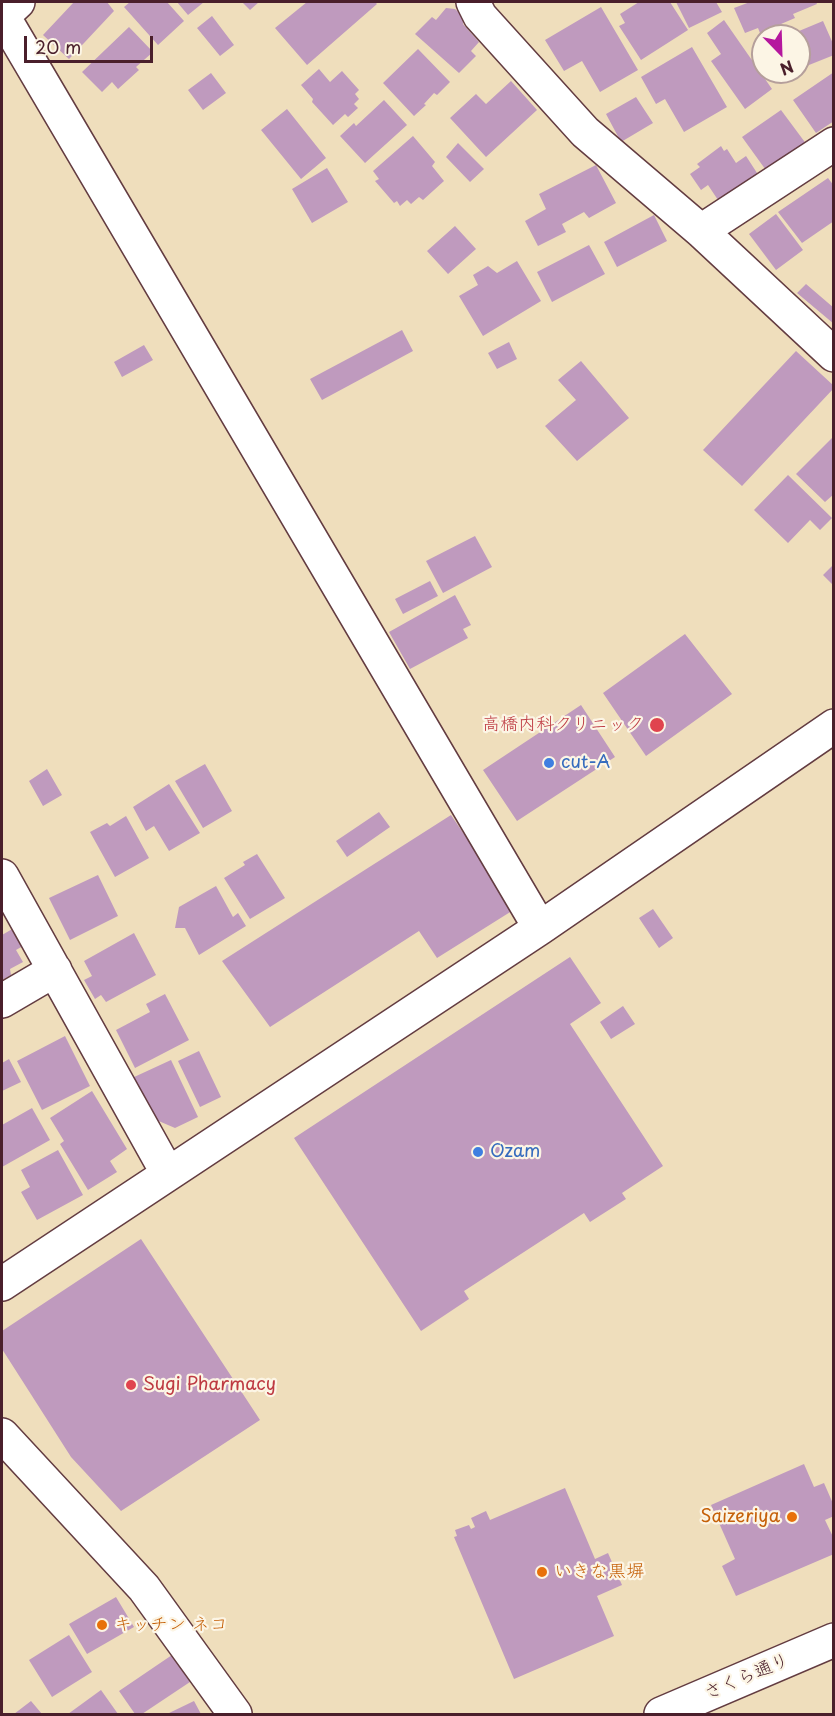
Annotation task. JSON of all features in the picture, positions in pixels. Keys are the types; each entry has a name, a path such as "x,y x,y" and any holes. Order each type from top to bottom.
{"street":[{"path":"18,2 3,15 540,928"},
{"path":"473,2 480,16 585,132 701,231 834,355"},
{"path":"701,231 834,144"},
{"path":"2,1284 540,928 834,726"},
{"path":"2,876 168,1174"},
{"path":"2,1001 55,970"},
{"path":"2,1435 144,1588 235,1714"},
{"name":"さくら通り","path":"661,1714 834,1640"}],"building":[{"path":"74,2 107,2 114,11 69,59 43,35"},
{"path":"130,2 167,2 184,21 158,45 124,7"},
{"path":"177,2 204,2 188,15"},
{"path":"242,2 259,2 250,10"},
{"path":"307,2 375,2 377,4 307,65 275,28"},
{"path":"639,2 670,2 688,30 641,60 619,26 625,23 620,14"},
{"path":"676,2 716,2 722,12 689,28"},
{"path":"750,2 816,2 817,4 793,14 795,18 781,24 751,24 751,31 745,33 734,8"},
{"path":"601,7 638,70 600,92 582,61 564,71 545,40"},
{"path":"446,8 455,9 463,16 463,24 479,42 471,51 476,56 459,73 415,34 432,17 436,20"},
{"path":"212,16 234,45 220,56 197,28"},
{"path":"724,20 751,59 751,84 769,84 772,89 745,109 711,61 721,54 707,33"},
{"path":"823,21 834,46 834,55 811,64 811,26"},
{"path":"129,27 153,52 136,67 139,70 118,89 112,82 102,92 82,72"},
{"path":"692,47 727,107 684,132 665,99 656,104 641,77"},
{"path":"418,49 450,82 437,95 434,93 424,104 426,105 414,116 383,83"},
{"path":"319,69 330,82 342,71 359,90 355,94 359,99 354,104 358,108 348,117 345,114 333,125 312,102 313,99 301,85"},
{"path":"834,72 834,121 816,133 793,100"},
{"path":"211,73 226,93 203,110 188,90"},
{"path":"511,81 537,110 486,157 450,118 476,94 486,104"},
{"path":"636,97 653,123 621,142 606,114"},
{"path":"384,100 407,125 365,163 340,136 354,123 356,126"},
{"path":"287,109 326,158 301,179 261,130"},
{"path":"781,110 807,145 768,173 742,137"},
{"path":"413,136 435,162 432,166 444,181 423,200 419,197 411,204 407,200 400,206 397,201 394,203 375,181 379,179 373,171"},
{"path":"458,143 484,169 470,182 446,157"},
{"path":"721,146 724,151 727,149 736,163 746,156 759,176 720,203 708,185 701,190 690,174 700,167 697,164"},
{"path":"596,165 616,203 589,218 584,212 562,224 566,232 538,246 525,221 546,209 539,194"},
{"path":"327,168 348,202 312,223 292,189"},
{"path":"828,178 834,186 834,221 802,243 778,212"},
{"path":"776,214 803,250 776,270 749,234"},
{"path":"654,215 667,241 617,267 604,242"},
{"path":"455,226 476,249 448,274 427,251"},
{"path":"589,245 605,274 552,302 537,272"},
{"path":"517,261 541,301 483,336 459,296 478,285 473,275 488,266 497,273"},
{"path":"806,284 834,308 834,324 797,293"},
{"path":"402,330 413,351 322,400 310,379"},
{"path":"509,342 517,359 497,369 488,353"},
{"path":"144,345 153,360 122,377 114,362"},
{"path":"796,351 834,388 742,486 703,450"},
{"path":"581,361 629,418 577,461 545,426 576,400 558,380"},
{"path":"834,436 834,494 825,502 796,474"},
{"path":"788,475 832,518 820,530 810,520 788,543 754,510"},
{"path":"475,536 492,567 443,593 426,561"},
{"path":"834,564 834,586 823,575"},
{"path":"430,581 438,596 403,614 395,599"},
{"path":"455,595 471,625 463,629 468,638 410,669 389,632"},
{"name":"高橋内科クリニック","path":"685,634 732,694 646,756 603,693"},
{"name":"cut-A","path":"581,705 615,757 517,821 483,770"},
{"path":"205,764 232,811 203,828 175,781"},
{"path":"47,769 62,795 43,806 29,781"},
{"path":"169,784 200,833 169,851 154,826 146,831 133,807"},
{"path":"379,812 390,827 347,857 336,841"},
{"path":"451,815 515,909 437,958 419,931 270,1027 222,961"},
{"path":"126,816 149,858 115,877 90,832 107,823 110,826"},
{"path":"257,854 285,898 250,919 224,878 245,865 243,862"},
{"path":"98,875 118,916 70,940 49,898"},
{"path":"216,886 233,917 238,913 246,926 199,955 185,928 175,928 179,907"},
{"path":"653,909 673,938 659,948 639,918"},
{"path":"14,928 23,946 16,950 23,962 10,969 11,975 2,980 2,935"},
{"path":"134,933 156,975 106,1002 101,995 95,999 84,980 92,976 84,961"},
{"name":"Ozam","path":"570,957 601,1003 570,1024 663,1166 622,1193 626,1199 590,1222 584,1213 464,1291 469,1299 421,1331 294,1138"},
{"path":"165,994 189,1040 135,1068 116,1030 150,1012 146,1004"},
{"path":"623,1006 635,1024 611,1039 600,1022"},
{"path":"65,1036 90,1086 42,1110 17,1061"},
{"path":"199,1051 221,1097 200,1107 178,1061"},
{"path":"9,1059 21,1082 2,1091 2,1063"},
{"path":"171,1060 198,1117 175,1128 154,1119 132,1078"},
{"path":"92,1091 127,1149 110,1161 117,1172 88,1190 60,1144 64,1141 50,1118"},
{"path":"32,1108 50,1140 2,1167 2,1125"},
{"path":"58,1150 83,1195 37,1220 21,1192 30,1187 21,1170"},
{"name":"Sugi Pharmacy","path":"141,1239 260,1420 121,1511 71,1457 2,1349 2,1331"},
{"path":"804,1464 814,1487 824,1483 834,1506 834,1516 825,1520 834,1539 834,1554 736,1596 722,1566 735,1559 711,1505"},
{"name":"いきな黒塀","path":"565,1488 595,1559 608,1553 622,1585 597,1596 614,1636 514,1679 454,1537 457,1536 455,1530 469,1525 471,1529 475,1527 471,1518 486,1511 490,1520"},
{"name":"キッチン ネコ","path":"116,1597 134,1627 87,1654 69,1624"},
{"path":"69,1635 92,1672 52,1697 29,1660"},
{"path":"172,1655 190,1682 142,1714 135,1714 119,1691"},
{"path":"101,1690 118,1714 68,1714"},
{"path":"31,1701 42,1714 14,1714"},
{"path":"194,1701 201,1714 167,1714"}],"place":[{"name":"高橋内科クリニック","path":"657,725"},
{"name":"cut-A","path":"549,763"},
{"name":"Ozam","path":"478,1152"},
{"name":"Sugi Pharmacy","path":"131,1385"},
{"name":"Saizeriya","path":"792,1517"},
{"name":"いきな黒塀","path":"542,1572"},
{"name":"キッチン ネコ","path":"102,1625"}]}
